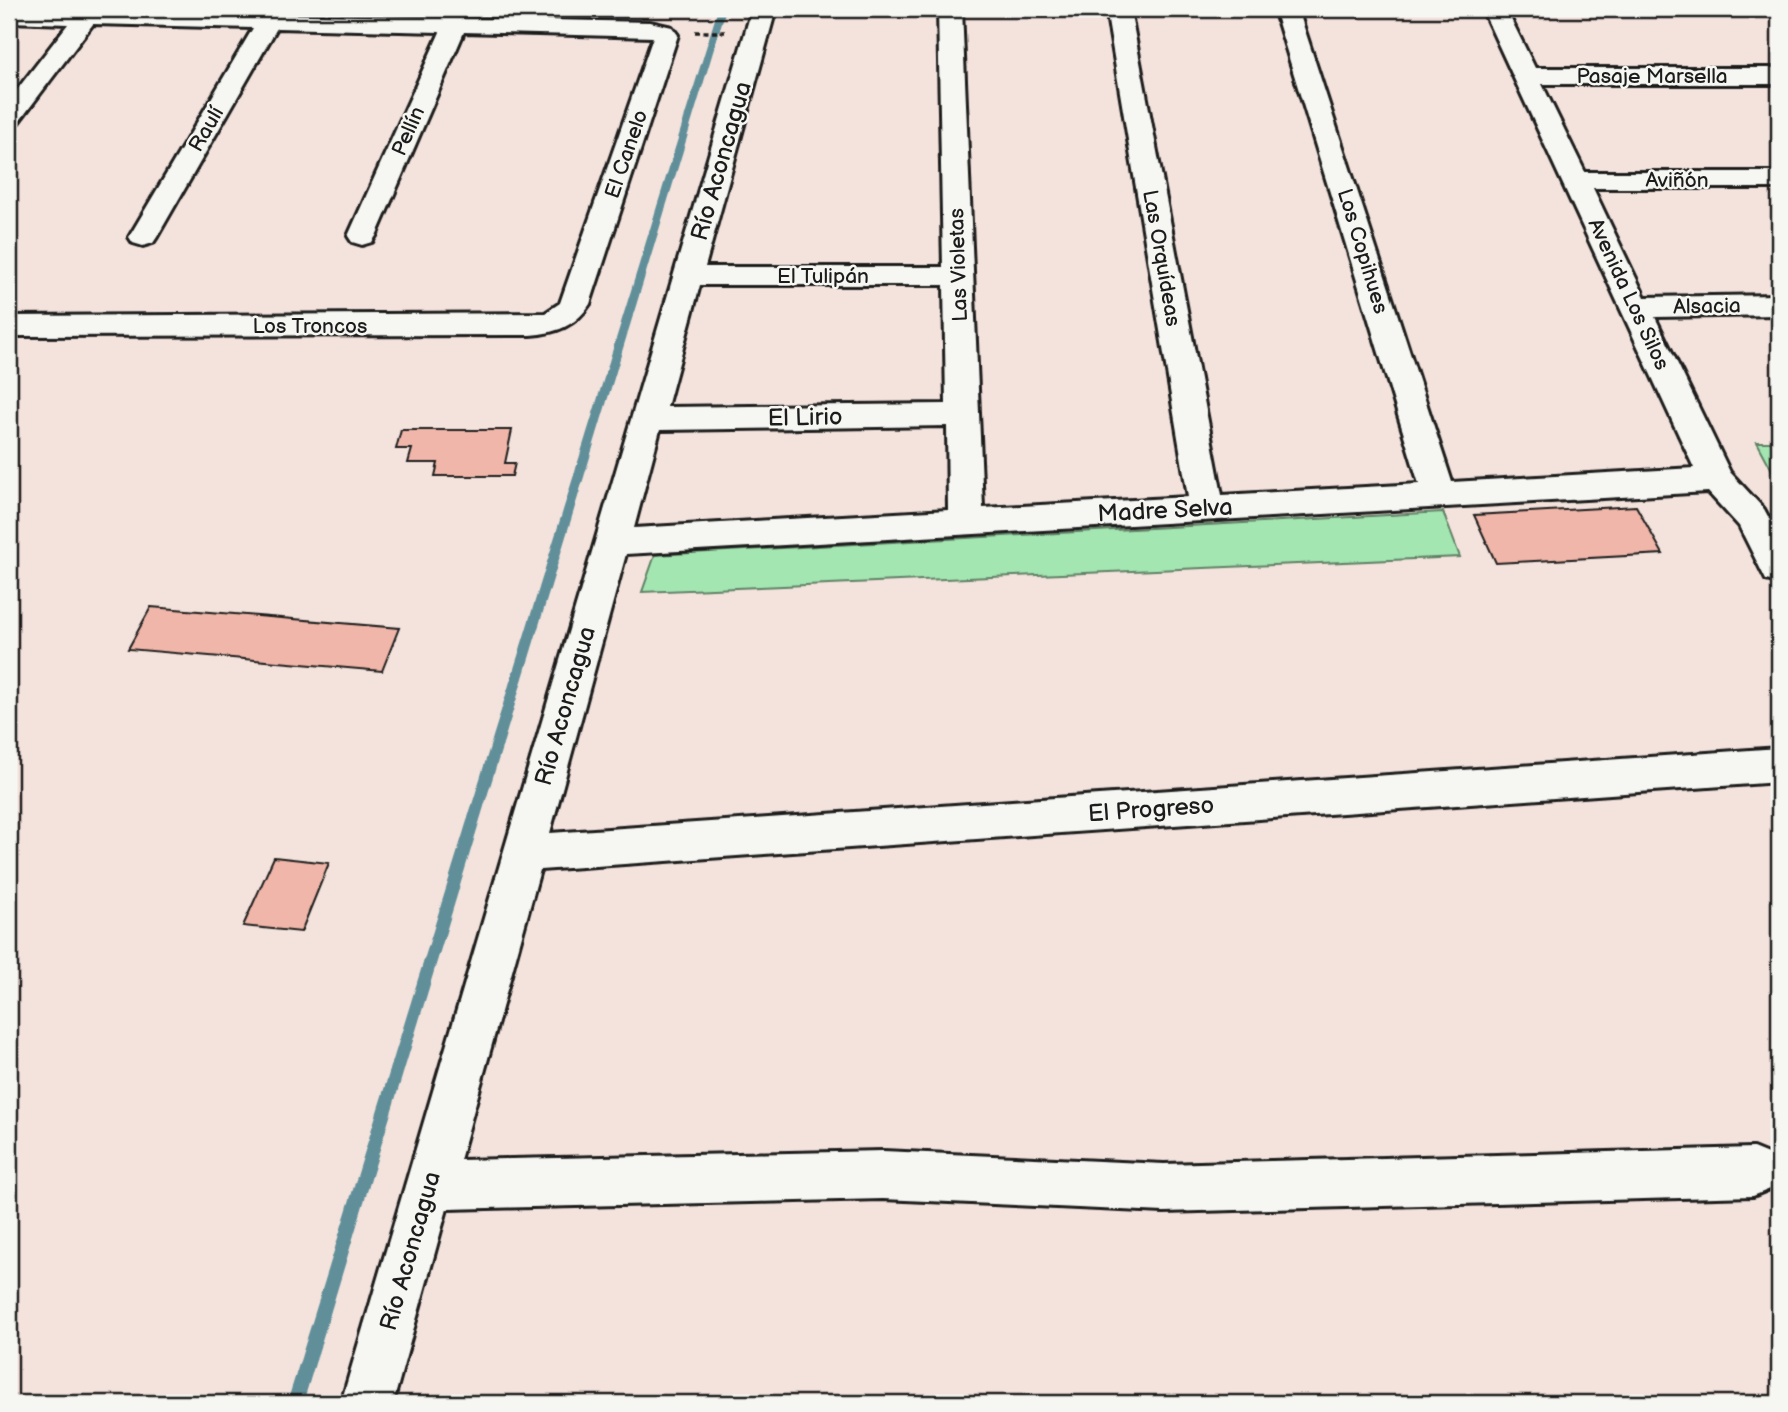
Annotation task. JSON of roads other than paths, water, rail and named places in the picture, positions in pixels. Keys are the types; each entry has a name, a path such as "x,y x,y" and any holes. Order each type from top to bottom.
{"street":[{"name":"Río Aconcagua","path":"367,1403 764,9"},
{"name":"Las Violetas","path":"950,9 966,522"},
{"name":"Las Orquídeas","path":"1118,9 1207,508"},
{"name":"Los Copihues","path":"1286,9 1439,494"},
{"name":"Avenida Los Silos","path":"1494,9 1716,479 1752,518 1779,570"},
{"path":"9,15 455,25"},
{"path":"9,117 86,17"},
{"name":"Raulí","path":"143,237 269,21"},
{"name":"El Canelo","path":"455,25 650,29 663,32 665,39 584,278"},
{"name":"Pellín","path":"362,236 455,25"},
{"name":"Pasaje Marsella","path":"1525,76 1779,76"},
{"name":"Aviñón","path":"1575,180 1779,180"},
{"name":"El Tulipán","path":"688,276 959,276"},
{"name":"Los Troncos","path":"9,326 540,324 558,319 572,309 584,278"},
{"name":"Alsacia","path":"1636,307 1779,305"},
{"name":"El Lirio","path":"648,419 963,415"},
{"name":"Madre Selva","path":"613,542 1716,479"},
{"name":"El Progreso","path":"523,853 1779,765"},
{"path":"428,1185 883,1175 1164,1188 1753,1172"}],"waterway":[{"path":"295,1403 722,9"}]}
